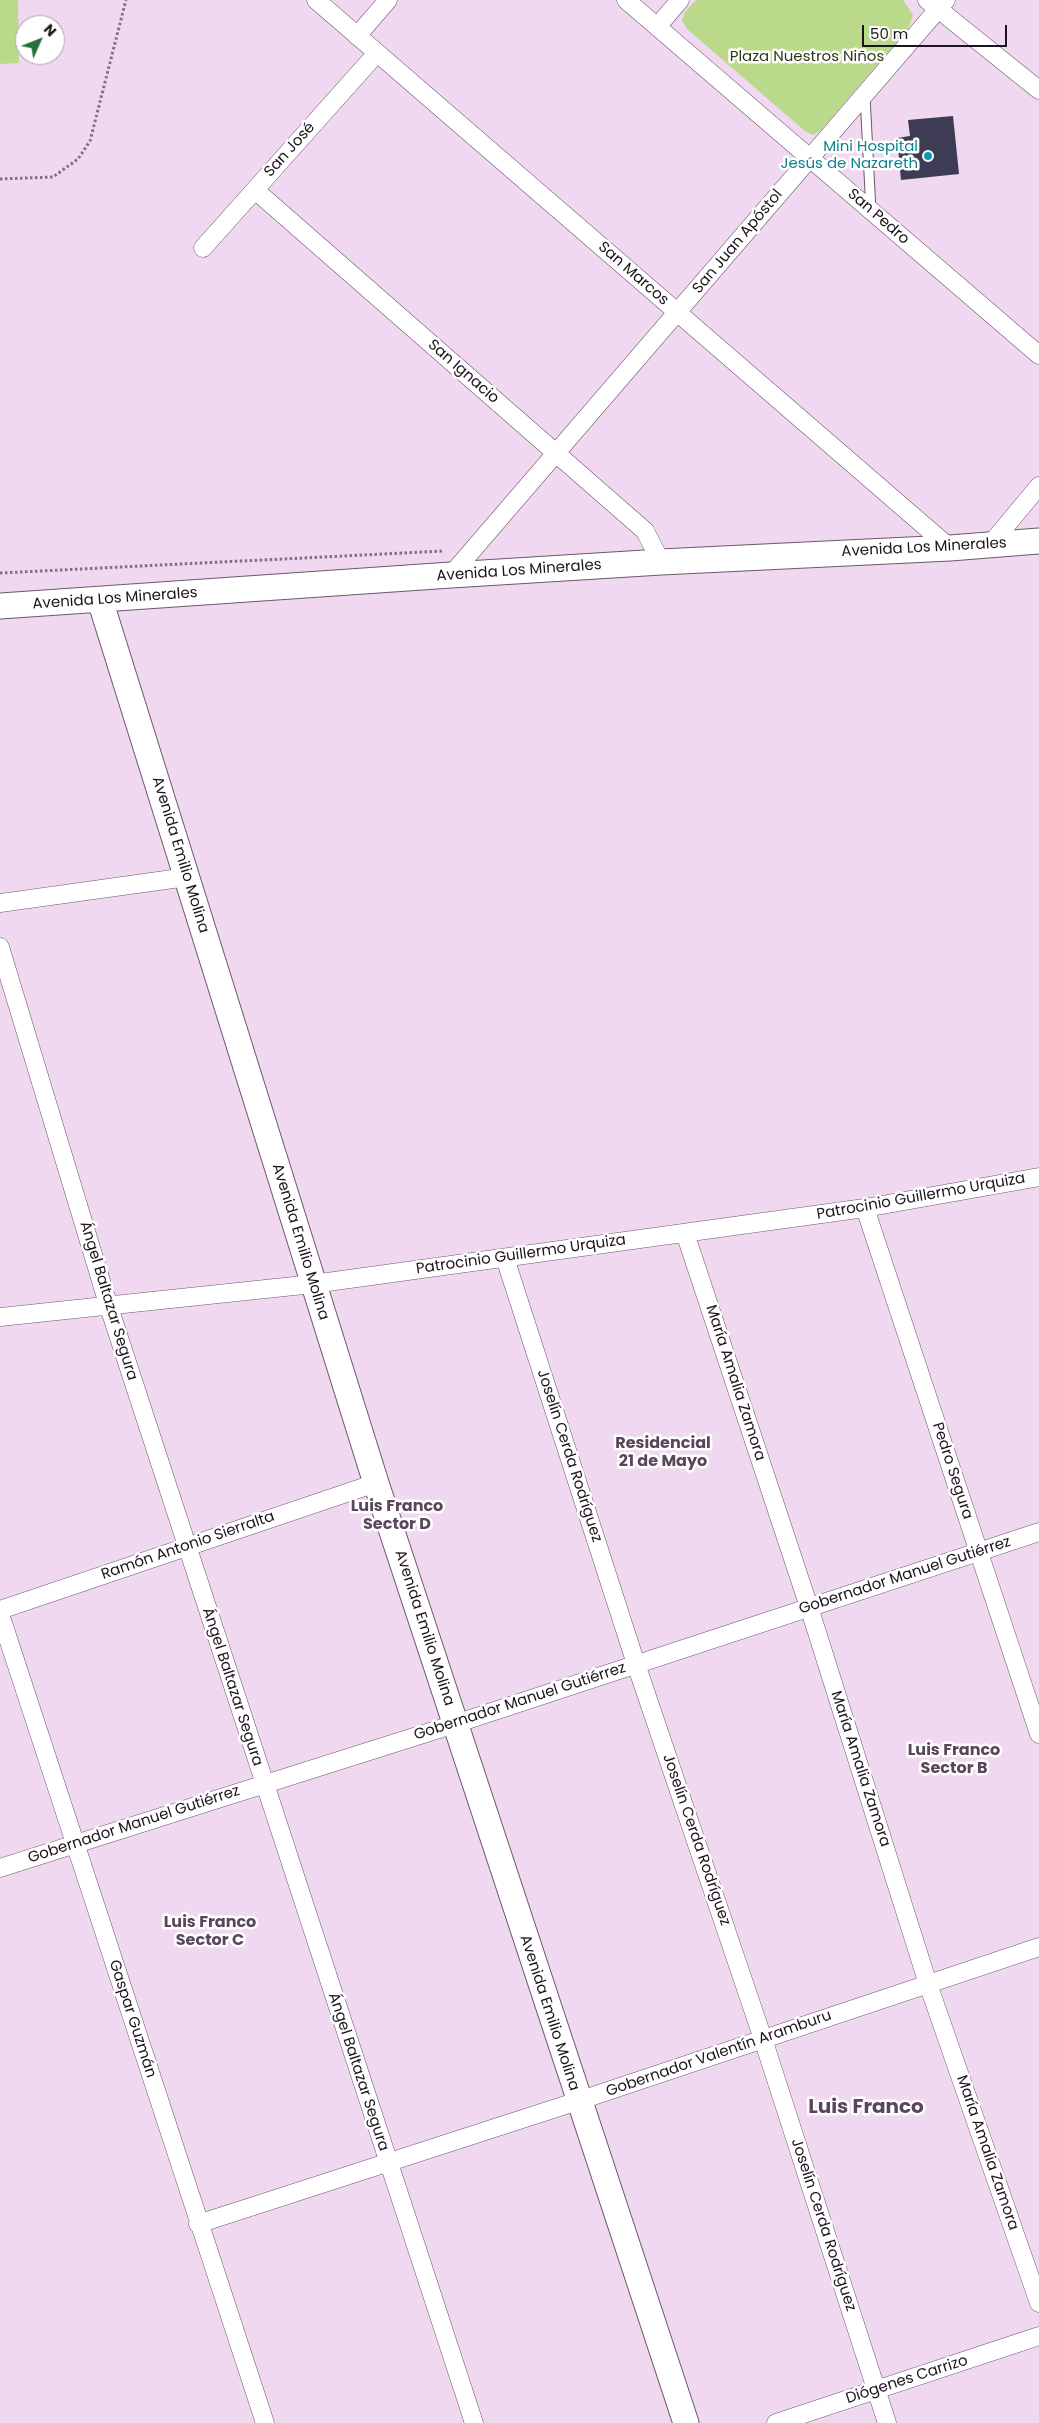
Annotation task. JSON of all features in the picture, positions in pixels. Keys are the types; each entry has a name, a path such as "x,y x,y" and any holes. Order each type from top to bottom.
{"street":[{"name":"San Marcos","path":"316,0 950,548"},
{"path":"357,36 388,0"},
{"name":"San Pedro","path":"626,0 871,211 1037,349"},
{"path":"657,27 680,0"},
{"path":"937,3 1039,90"},
{"name":"San Juan Apóstol","path":"451,575 864,95 937,3"},
{"name":"San José","path":"202,248 377,53"},
{"name":"San Ignacio","path":"254,190 645,531 661,562"},
{"path":"990,545 1039,486"},
{"name":"Avenida Los Minerales","path":"0,606 451,575 661,562 950,548 1039,541"},
{"name":"Avenida Emilio Molina","path":"100,600 376,1483 578,2101 686,2423"},
{"path":"0,902 187,878"},
{"name":"Ángel Baltazar Segura","path":"0,947 108,1304 474,2423"},
{"name":"Patrocinio Guillermo Urquiza","path":"0,1317 108,1304 313,1284 865,1208 1039,1177"},
{"name":"Pedro Segura","path":"865,1208 1039,1734"},
{"name":"María Amalia Zamora","path":"685,1233 809,1607 928,1984 1039,2303"},
{"name":"Joselín Cerda Rodríguez","path":"505,1258 636,1664 763,2039 887,2423"},
{"name":"Ramón Antonio Sierralta","path":"0,1610 376,1483"},
{"name":"Gobernador Manuel Gutiérrez","path":"0,1868 455,1724 1039,1532"},
{"name":"Gaspar Guzmán","path":"0,1614 198,2224 266,2423"},
{"name":"Gobernador Valentín Aramburu","path":"198,2224 578,2101 1039,1947"},
{"name":"Diógenes Carrizo","path":"776,2423 1039,2336"}],"lane":[{"path":"864,95 871,211"}],"path":[{"path":"0,179 53,177 78,160 90,142 126,0"},
{"path":"0,573 472,550"}],"green space":[{"path":"0,0 18,0 18,15 15,15 15,63 0,64"},
{"name":"Plaza Nuestros Niños","path":"696,0 903,0 913,15 908,29 821,130 813,135 805,131 687,29 682,20 685,12"}],"building":[{"name":"Mini Hospital Jesús de Nazareth","path":"953,116 959,174 901,180 897,138 910,136 908,120"}],"place":[{"name":"Mini Hospital Jesús de Nazareth","path":"928,156"}],"district":[{"name":"Residencial 21 de Mayo","path":"663,1453"},
{"name":"Luis Franco Sector D","path":"397,1516"},
{"name":"Luis Franco Sector B","path":"954,1760"},
{"name":"Luis Franco Sector C","path":"210,1932"},
{"name":"Luis Franco","path":"866,2108"}]}
